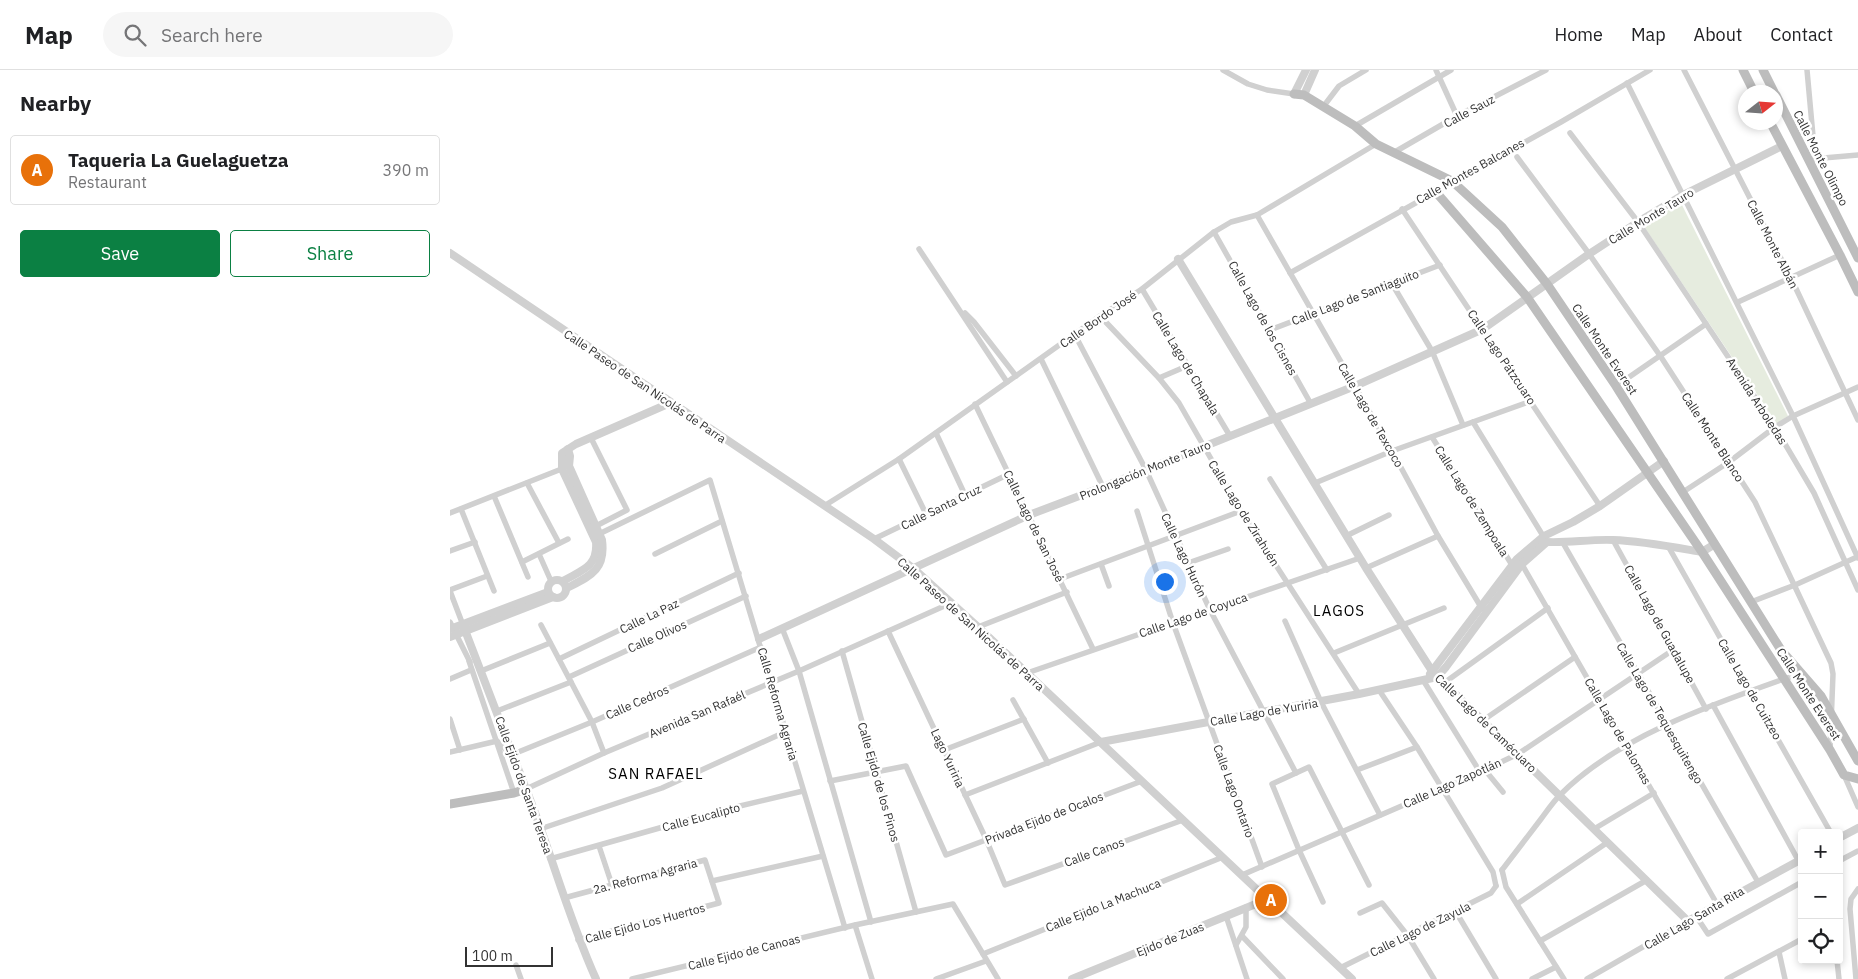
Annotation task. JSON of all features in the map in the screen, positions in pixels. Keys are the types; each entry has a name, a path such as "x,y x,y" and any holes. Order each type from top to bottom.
{"main road":[{"path":"1743,70 1750,85"},
{"name":"Calle Monte Olimpo","path":"1763,70 1770,85"},
{"name":"Calle Monte Everest","path":"1299,95 1355,126 1376,144 1452,181 1502,227 1547,284 1664,462 1781,650 1816,688 1858,761"},
{"name":"Calle Monte Olimpo","path":"1783,108 1812,159 1855,245 1858,258"},
{"path":"1774,130 1858,292"},
{"name":"Calle Monte Everest","path":"1434,191 1527,297 1702,552 1830,750 1844,775"},
{"path":"1844,775 1858,779"},
{"path":"450,804 514,793 526,789"}],"street":[{"path":"1299,95 1306,70"},
{"path":"1299,95 1315,70"},
{"path":"1323,107 1339,86 1366,70"},
{"path":"1436,70 1457,116"},
{"path":"1355,126 1451,70"},
{"name":"Calle Sauz","path":"1393,153 1457,116 1546,70"},
{"name":"Calle Montes Balcanes","path":"1290,273 1434,191 1561,122 1650,70"},
{"name":"Calle Monte Albán","path":"1684,70 1791,278 1858,420"},
{"path":"1807,70 1812,159 1857,157"},
{"name":"Calle Monte Everest","path":"1226,71 1248,84 1268,90 1299,95"},
{"name":"Avenida Arboledas","path":"1627,83 1738,302 1858,558"},
{"name":"Avenida Arboledas","path":"1570,133 1638,222 1774,427 1814,493 1858,590"},
{"name":"Calle Bordo José","path":"824,506 899,459 1100,316 1142,289 1214,232 1231,222 1257,215 1376,144"},
{"name":"Calle Monte Tauro","path":"1527,297 1638,222 1683,196 1782,146"},
{"name":"Calle Monte Blanco","path":"1517,157 1589,254 1661,357 1755,502 1830,663 1833,674 1830,750"},
{"name":"Calle Lago Pátzcuaro","path":"1402,209 1600,506"},
{"name":"Calle Lago de Texcoco","path":"1257,215 1438,536 1484,609"},
{"name":"Calle Lago de los Cisnes","path":"1214,232 1311,404"},
{"path":"919,249 1007,382"},
{"name":"Calle Paseo de San Nicolás de Parra","path":"450,254 874,539 914,569 1352,979"},
{"path":"1738,302 1840,255"},
{"name":"Calle Lago de Camécuaro","path":"1178,260 1402,627 1435,674 1688,921"},
{"name":"Calle Lago de Santiaguito","path":"1270,330 1391,282 1440,265"},
{"path":"1391,282 1432,352 1463,425"},
{"name":"Calle Lago de Chapala","path":"1142,289 1230,436"},
{"name":"Prolongación Monte Tauro","path":"760,643 782,628 914,569 1029,514 1104,487 1311,404 1432,352 1483,328 1527,297"},
{"path":"957,305 974,322 1016,376"},
{"name":"Calle Lago de Zirahuén","path":"1100,316 1159,378 1179,403 1241,512 1359,694"},
{"path":"1622,382 1661,357 1706,324"},
{"name":"Calle Lago Hurón","path":"1075,335 1146,470 1210,610 1296,773"},
{"path":"1041,359 1104,487"},
{"path":"1159,378 1187,366"},
{"path":"1683,492 1730,462 1774,427 1793,416 1858,387"},
{"path":"1315,483 1463,425 1531,401"},
{"path":"450,513 565,467 570,456 568,449 576,444 670,403"},
{"name":"Calle Lago de San José","path":"975,404 1093,649"},
{"path":"1474,422 1545,539 1563,543 1613,540 1702,552 1715,544"},
{"path":"936,433 965,495"},
{"name":"Calle Lago de Zempoala","path":"1432,437 1517,562"},
{"path":"591,438 627,510 592,527"},
{"path":"899,459 926,514"},
{"path":"1503,792 1482,771 1424,679 1435,674 1517,562 1545,539 1600,506 1664,462"},
{"path":"514,793 469,661 452,630 464,628 551,594 561,597 564,595 565,584 594,561 597,552 592,527 565,467"},
{"name":"Calle Santa Cruz","path":"874,539 1009,474"},
{"path":"1270,479 1327,570"},
{"name":"Calle Reforma Agraria","path":"599,534 710,480 845,928"},
{"path":"527,483 559,543"},
{"path":"494,496 528,577"},
{"path":"461,509 494,591"},
{"name":"Calle Lago Ontario","path":"1138,510 1173,623 1262,867"},
{"path":"1060,579 1241,512"},
{"path":"1346,536 1389,515"},
{"path":"655,554 722,521"},
{"path":"565,584 592,574 601,564 604,552 602,540 592,527"},
{"path":"1366,568 1438,536"},
{"path":"522,562 568,539"},
{"name":"Calle Lago de Guadalupe","path":"1613,540 1706,708"},
{"path":"450,552 475,542"},
{"name":"Calle Lago de Tequesquitengo","path":"1563,543 1758,882"},
{"name":"Calle Lago de Cuitzeo","path":"1668,546 1829,829"},
{"path":"1188,563 1228,549"},
{"path":"539,554 552,581"},
{"name":"Calle Lago de Coyuca","path":"1026,673 1360,558"},
{"path":"1751,602 1795,585 1844,562 1858,558"},
{"name":"Calle Lago de Palomas","path":"1517,562 1548,608 1717,904"},
{"path":"1101,564 1109,586"},
{"name":"Calle La Paz","path":"559,659 739,573"},
{"path":"450,590 487,576"},
{"path":"551,594 548,588 552,581 559,579 565,584"},
{"name":"Calle Ejido de Santa Teresa","path":"450,590 497,711 511,755 526,789 578,940 596,979"},
{"path":"978,627 1066,592"},
{"name":"Calle Olivos","path":"497,711 570,679 746,596"},
{"name":"Avenida San Rafaél","path":"526,789 604,753 799,671 952,603"},
{"path":"1334,653 1402,627 1444,608"},
{"path":"1444,683 1548,608"},
{"path":"1285,621 1321,702 1380,815"},
{"path":"541,625 592,722 604,753"},
{"path":"782,628 799,671 871,922"},
{"name":"Lago Yuriria","path":"888,631 1006,885"},
{"path":"469,661 481,671 550,643"},
{"name":"Calle Cedros","path":"511,755 592,722 760,643"},
{"name":"Calle Lago Zapotlán","path":"1242,875 1518,754 1674,650"},
{"name":"Calle Ejido de los Pinos","path":"842,652 916,912"},
{"path":"1482,721 1575,657"},
{"path":"450,679 472,670"},
{"path":"1493,872 1502,870 1559,796 1589,770 1627,746 1667,725 1706,708 1801,673"},
{"name":"Calle Lago de Yuriria","path":"1101,742 1321,702 1424,679"},
{"path":"1379,690 1493,872 1496,886 1506,887"},
{"path":"1013,700 1048,763"},
{"path":"1713,706 1798,855"},
{"path":"450,719 460,750"},
{"path":"944,750 1024,719"},
{"path":"540,829 662,788 785,732"},
{"path":"450,752 497,741"},
{"path":"497,741 511,755"},
{"path":"965,795 1101,742"},
{"path":"1357,770 1416,747"},
{"name":"Privada Ejido de Ocalos","path":"876,772 906,766 946,855 1142,781"},
{"path":"1323,902 1272,784 1309,767 1369,885"},
{"path":"830,781 876,772"},
{"name":"Calle Monte Everest","path":"1844,775 1858,808"},
{"name":"Calle Eucalipto","path":"550,859 723,810 803,792"},
{"path":"1594,829 1654,794"},
{"name":"Calle Canos","path":"1006,885 1183,820"},
{"path":"1843,836 1858,828"},
{"path":"1517,904 1608,842"},
{"path":"599,846 612,885"},
{"path":"1843,859 1858,851"},
{"path":"712,881 823,856"},
{"name":"Calle Ejido La Machuca","path":"983,954 1223,857"},
{"name":"2a. Reforma Agraria","path":"564,898 705,860 712,881"},
{"name":"Calle Lago Santa Rita","path":"1587,979 1717,904 1798,860"},
{"path":"1502,870 1506,887 1564,979"},
{"path":"1540,942 1647,880"},
{"name":"Calle Ejido Los Huertos","path":"578,940 719,903 712,881"},
{"path":"1696,916 1708,934 1798,884"},
{"name":"Calle Lago de Zayula","path":"1340,968 1491,894 1496,886"},
{"path":"1856,979 1850,909 1851,899 1858,889"},
{"name":"Ejido de Zuas","path":"1072,979 1268,899"},
{"path":"1360,913 1382,903 1408,936 1434,979"},
{"name":"Calle Ejido de Canoas","path":"632,979 855,925 953,904 983,954"},
{"path":"1236,945 1246,927 1246,907"},
{"path":"1456,912 1496,979"},
{"path":"1226,916 1247,979"},
{"path":"855,925 872,979"},
{"path":"1242,936 1283,979"},
{"path":"1728,979 1798,941"},
{"path":"1779,952 1785,979"},
{"path":"983,954 998,979"},
{"path":"936,979 986,960"},
{"path":"1837,964 1840,979"},
{"path":"516,965 522,979"},
{"path":"1532,979 1556,967"}],"shaded area":[{"path":"1681,203 1788,416 1777,424 1643,225"}],"place":[{"name":"Taqueria La Guelaguetza","path":"1271,900"}],"district":[{"name":"LAGOS","path":"1339,610"},
{"name":"SAN RAFAEL","path":"656,773"}]}
